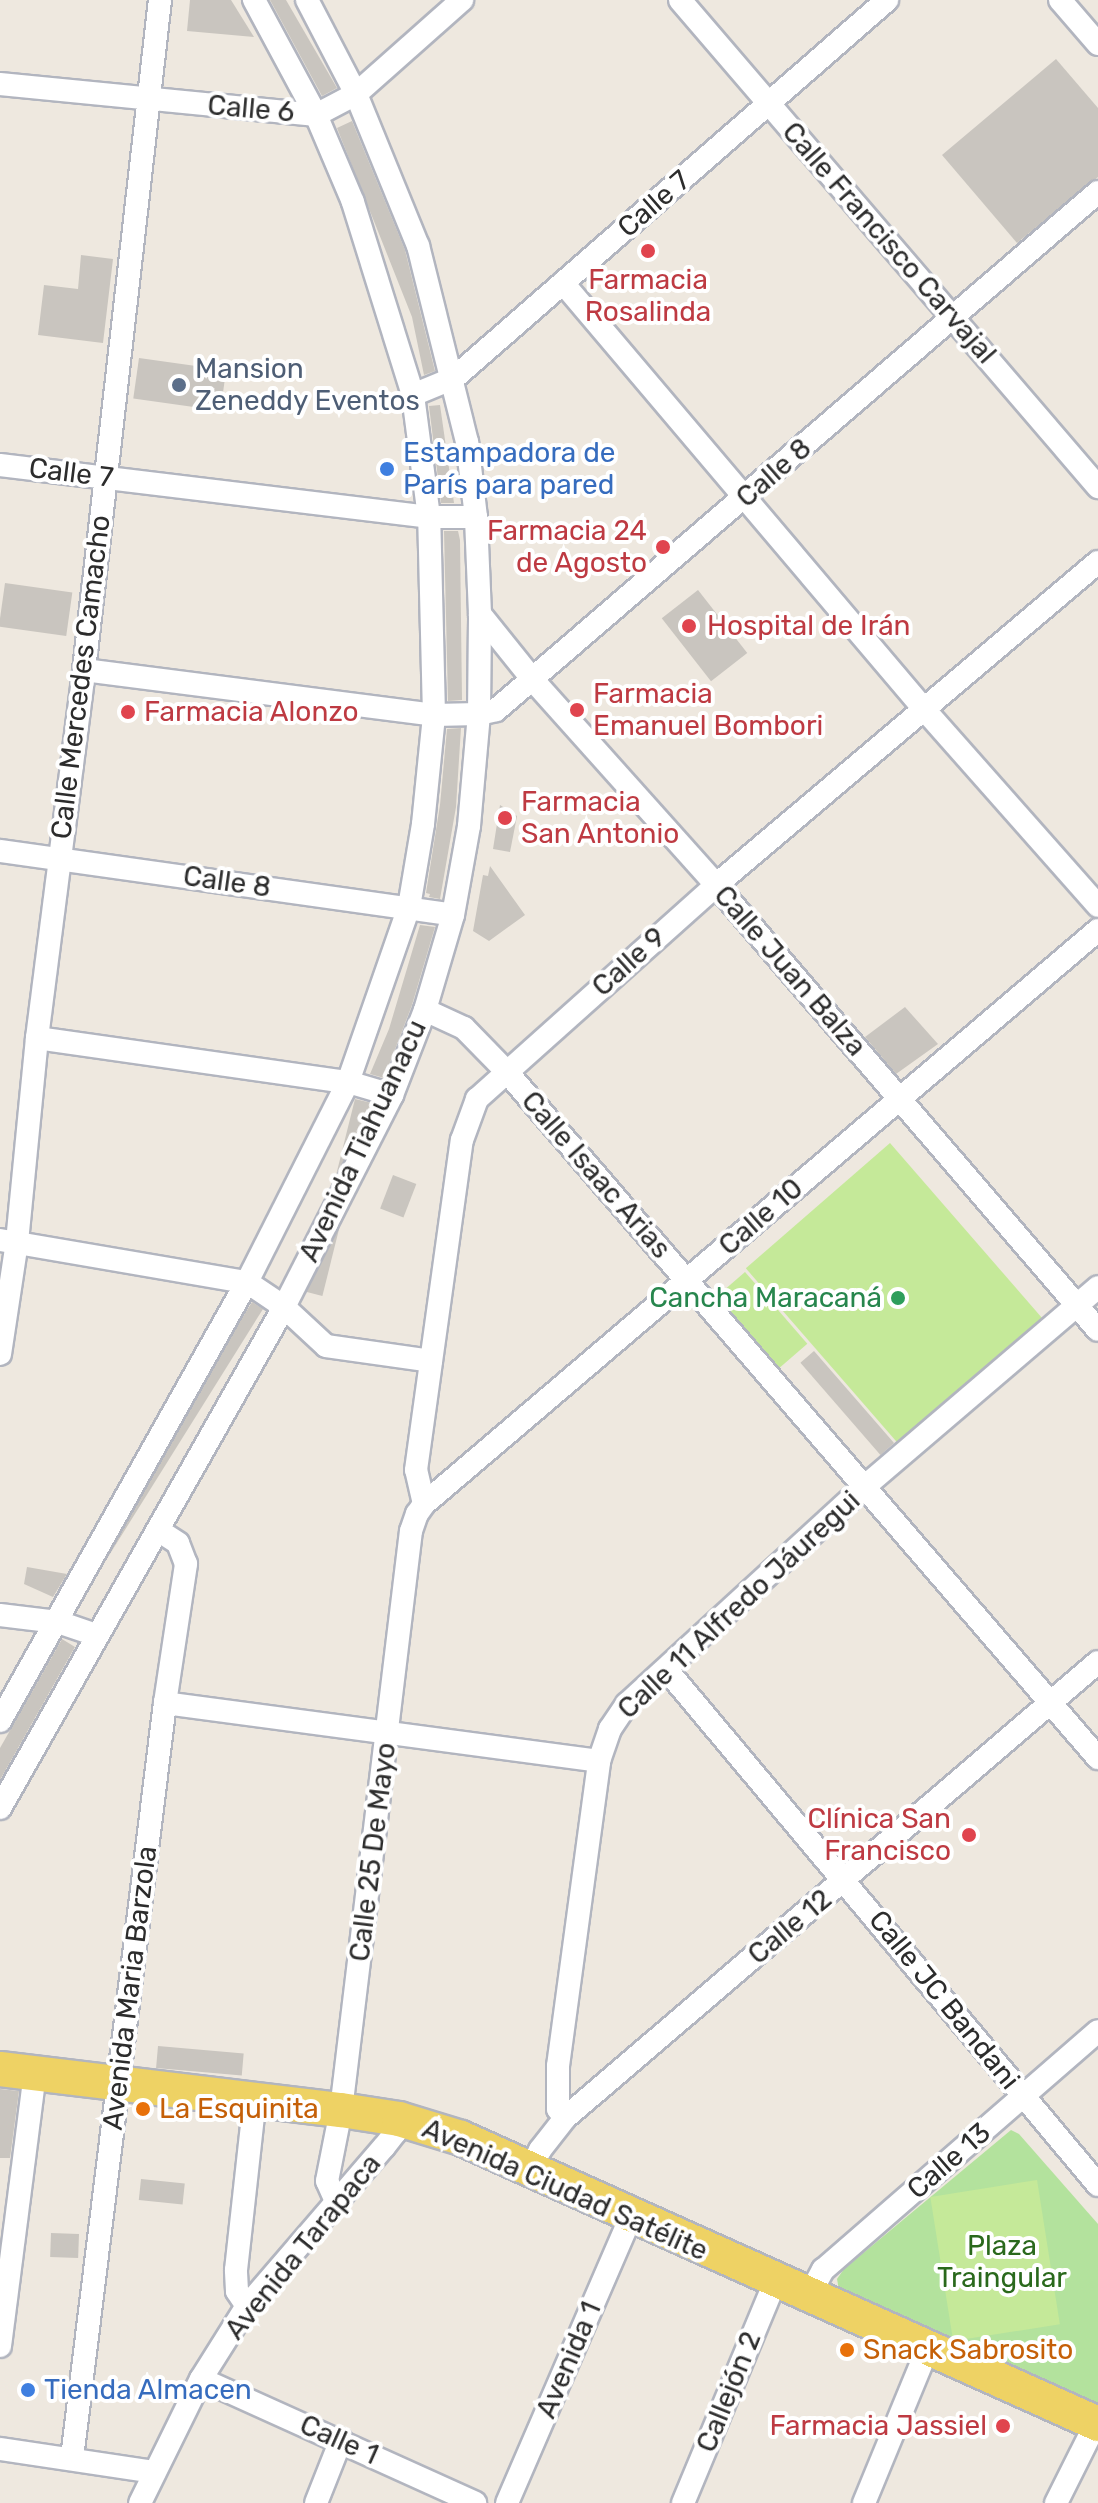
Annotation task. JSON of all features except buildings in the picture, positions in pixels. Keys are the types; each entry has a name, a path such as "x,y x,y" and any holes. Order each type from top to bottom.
{"main road":[{"name":"Avenida Ciudad Satélite","path":"0,2069 341,2110 399,2119 461,2138 775,2282 1097,2423"}],"street":[{"name":"Calle Mercedes Camacho","path":"0,1354 8,1241 84,670 160,0"},
{"name":"Avenida Tiahuanacu","path":"0,1721 247,1282 348,1082 409,907 423,824 434,715 429,517 413,395 353,202 316,115 254,0"},
{"name":"Avenida Tiahuanacu","path":"0,1808 284,1307 392,1095 425,1010 453,915 469,826 479,714 480,614 476,517 467,442 454,378 418,246 356,94 307,0"},
{"name":"Calle 6","path":"0,84 316,115 356,94 462,0"},
{"name":"Calle Francisco Carvajal","path":"680,0 1098,487"},
{"name":"Calle 7","path":"413,395 454,378 887,0"},
{"path":"1060,0 1098,44"},
{"name":"Calle 8","path":"84,670 434,715 479,714 496,710 745,499 1098,192"},
{"path":"563,283 923,708 1098,906"},
{"name":"Calle 7","path":"0,465 429,517 476,517"},
{"name":"Calle 9","path":"424,1504 416,1470 465,1127 477,1099 716,885 1098,562"},
{"name":"Calle Juan Balza","path":"480,614 533,680 716,885 1098,1330"},
{"name":"Calle 8","path":"0,851 453,915"},
{"name":"Calle 10","path":"424,1504 1098,930"},
{"name":"Calle Isaac Arias","path":"425,1010 464,1028 506,1071 1098,1758"},
{"path":"37,1038 348,1082 392,1095"},
{"path":"8,1241 247,1282 284,1307 326,1346 431,1361"},
{"name":"Calle 11 Alfredo Jáuregui","path":"565,2118 558,2109 556,2087 599,1761 610,1729 627,1704 863,1488 1098,1287"},
{"name":"Calle 25 De Mayo","path":"336,2201 327,2181 341,2110 411,1531 424,1504"},
{"name":"Avenida Maria Barzola","path":"72,2458 165,1703 186,1564 178,1543 158,1530"},
{"path":"0,1615 58,1622 96,1635"},
{"name":"Calle 12","path":"529,2171 540,2150 565,2118 1098,1662"},
{"name":"Calle JC Bandani","path":"666,1669 846,1880 1098,2185"},
{"path":"165,1703 599,1761"},
{"name":"Calle 13","path":"809,2296 823,2270 1098,2031"},
{"path":"0,2346 35,2074"},
{"path":"247,2306 237,2291 236,2270 255,2099"},
{"name":"Avenida Tarapaca","path":"140,2503 201,2379 247,2306 395,2133 399,2119"},
{"name":"Avenida 1","path":"507,2503 631,2217"},
{"name":"Callejón 2","path":"683,2503 775,2282"},
{"path":"864,2503 928,2348"},
{"name":"Calle 1","path":"201,2379 475,2503"},
{"path":"1056,2503 1097,2423"},
{"path":"316,2503 341,2440"},
{"path":"0,2449 154,2472"}],"green space":[{"name":"Cancha Maracaná","path":"890,1143 1052,1329 908,1455 746,1268"},
{"path":"745,1272 807,1344 774,1373 712,1301"},
{"name":"Plaza Traingular","path":"1011,2130 1019,2134 1098,2224 1098,2414 839,2290 837,2279 844,2269"},
{"path":"1037,2180 1060,2324 953,2341 930,2197"}],"place":[{"name":"Farmacia Rosalinda","path":"648,251"},
{"name":"Mansion Zeneddy Eventos","path":"179,385"},
{"name":"Estampadora de París para pared","path":"387,469"},
{"name":"Farmacia 24 de Agosto","path":"663,547"},
{"name":"Hospital de Irán","path":"689,626"},
{"name":"Farmacia Emanuel Bombori","path":"577,710"},
{"name":"Farmacia Alonzo","path":"128,712"},
{"name":"Farmacia San Antonio","path":"505,818"},
{"name":"Cancha Maracaná","path":"898,1298"},
{"name":"Clínica San Francisco","path":"969,1835"},
{"name":"La Esquinita","path":"143,2109"},
{"name":"Snack Sabrosito","path":"847,2350"},
{"name":"Tienda Almacen","path":"28,2390"},
{"name":"Farmacia Jassiel","path":"1003,2426"}]}
